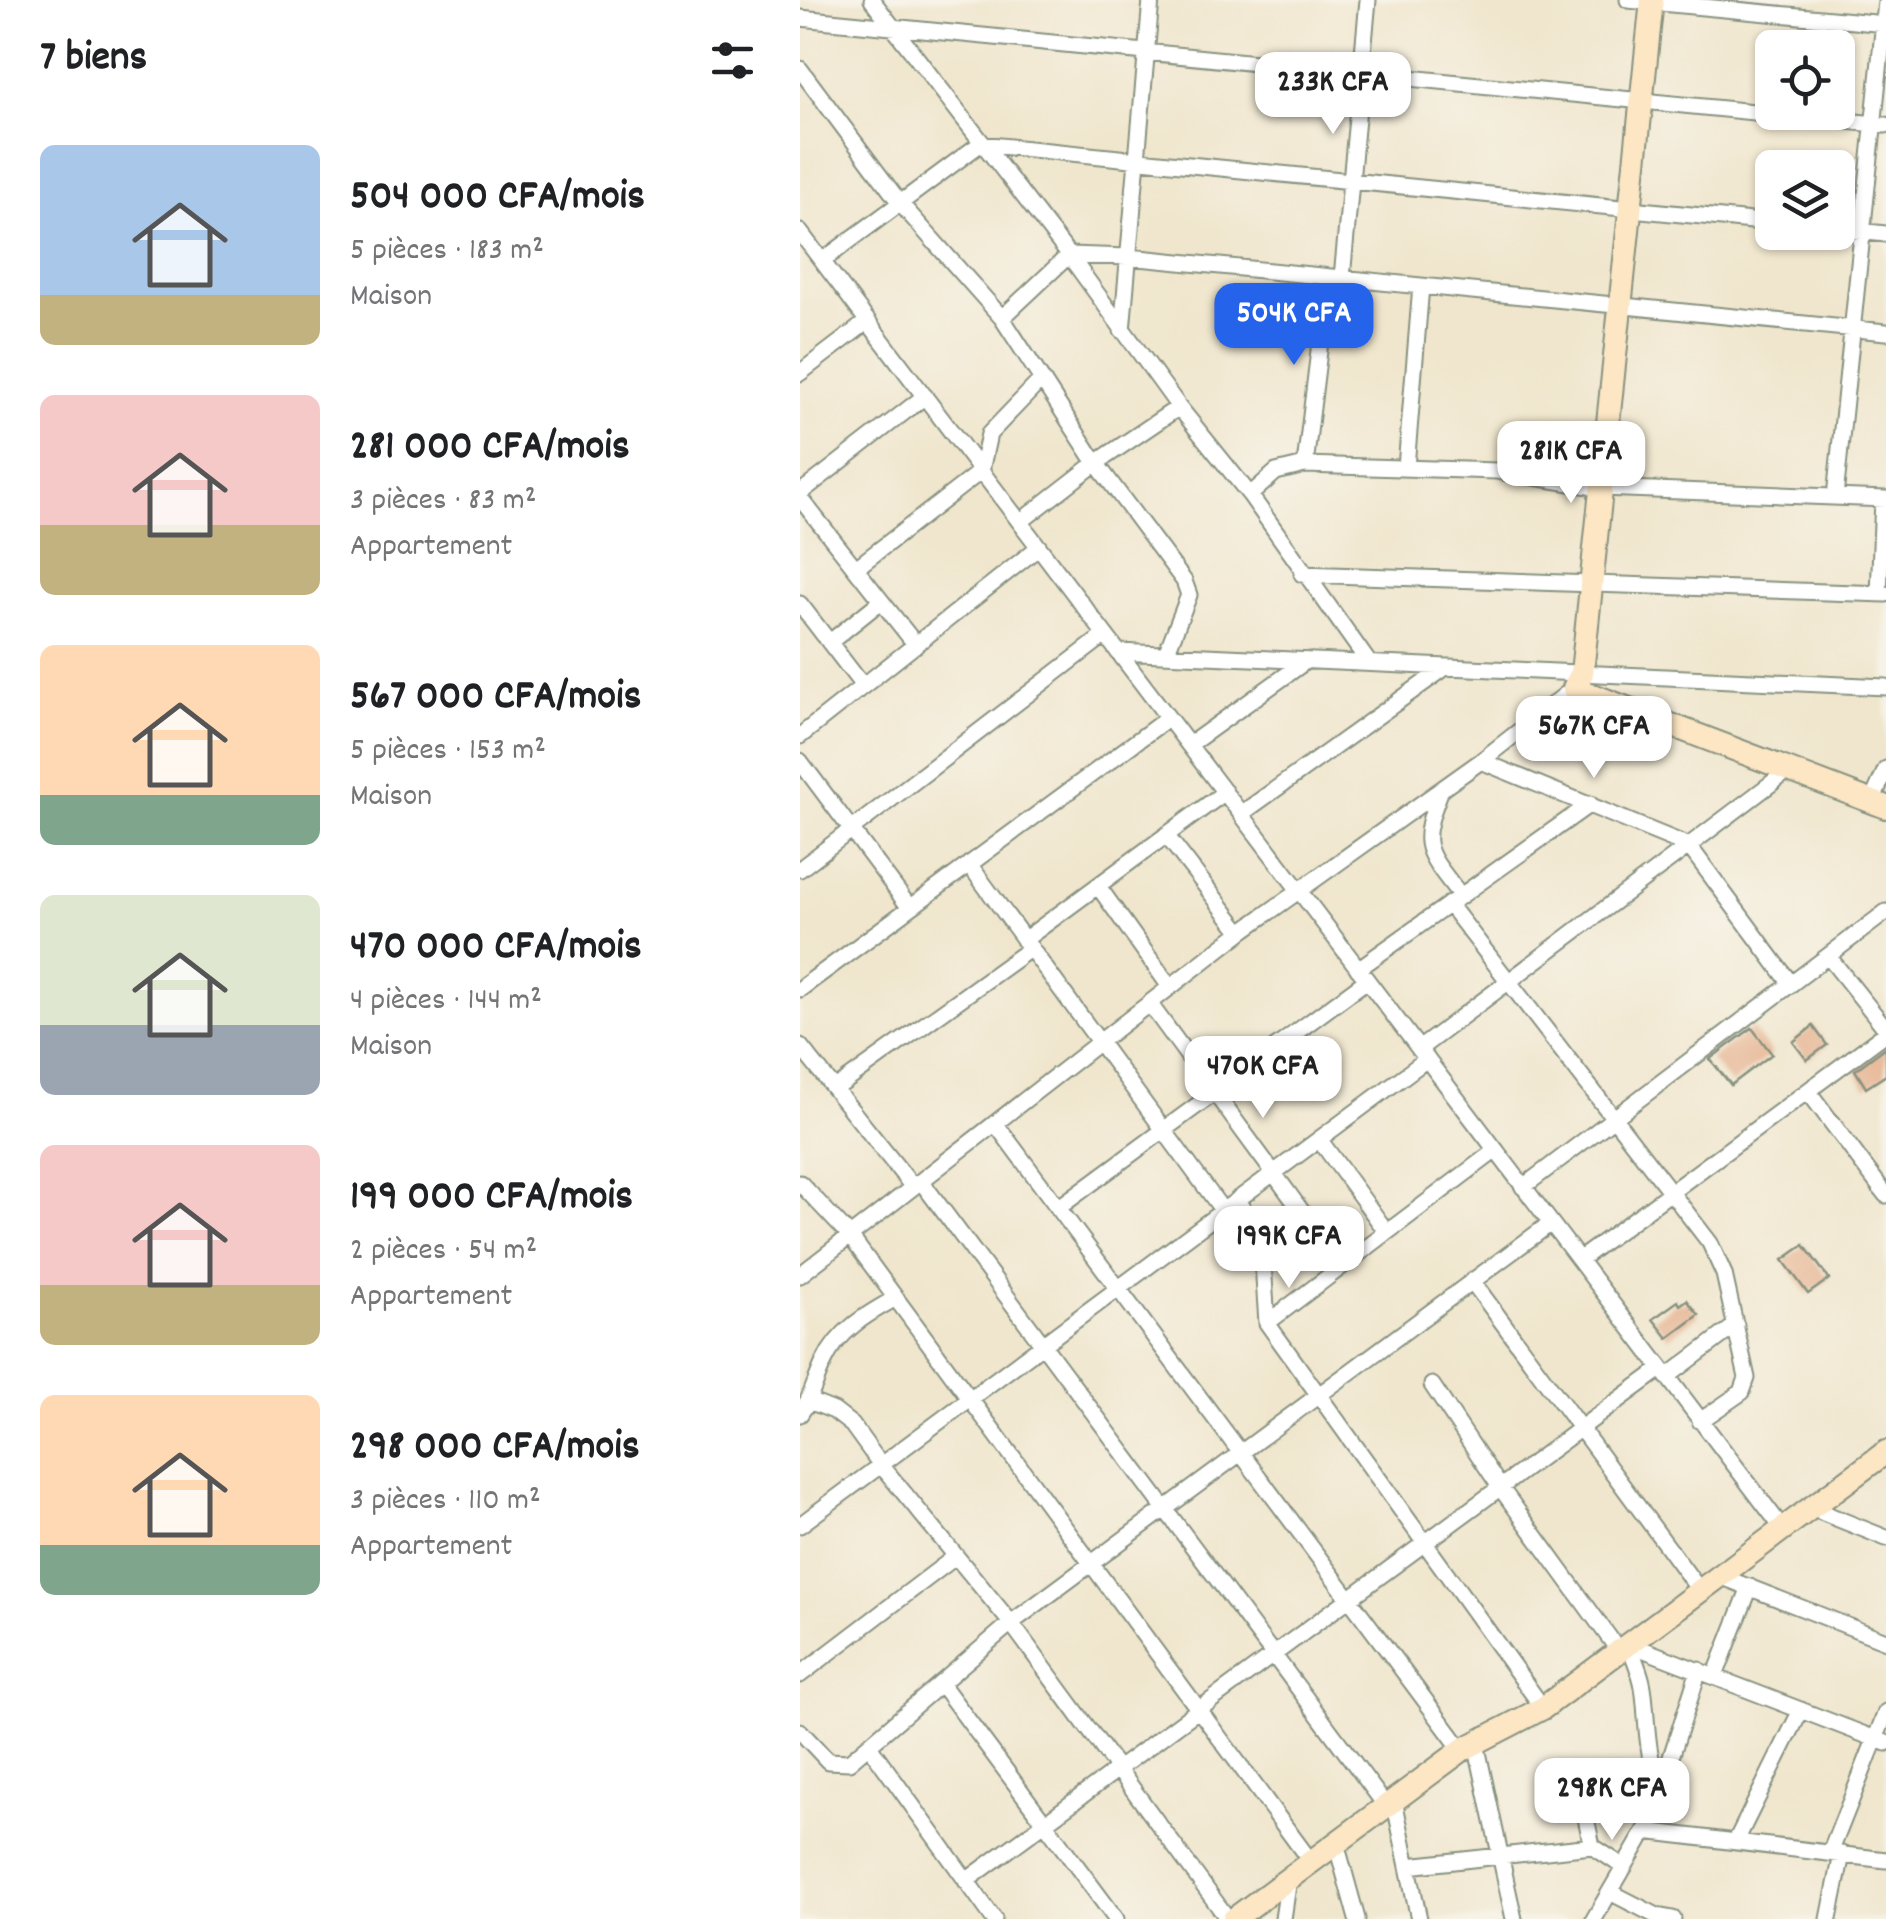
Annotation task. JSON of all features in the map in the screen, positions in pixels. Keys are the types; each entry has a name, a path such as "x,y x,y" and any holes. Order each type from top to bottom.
{"street":[{"path":"872,0 1069,255 1179,407 1250,495 1369,664"},
{"path":"1122,331 1151,0"},
{"path":"1305,465 1351,181 1368,0"},
{"path":"1628,0 1885,24"},
{"path":"800,1274 1241,932 1481,761 1578,681 1592,584 1652,1"},
{"path":"1835,498 1862,232 1880,124 1886,2"},
{"path":"800,18 1880,124"},
{"path":"800,69 900,203 1002,318 1096,463 1187,588 1187,602 1166,654"},
{"path":"822,261 980,144 1755,221"},
{"path":"1855,231 1886,234"},
{"path":"802,238 1782,1529"},
{"path":"1002,318 1069,255 1128,256 1886,332"},
{"path":"1406,467 1421,286"},
{"path":"800,372 868,321"},
{"path":"856,568 981,471 990,434 1040,380"},
{"path":"916,644 800,496 924,396"},
{"path":"1020,522 1096,463 1179,407"},
{"path":"1250,495 1276,472 1305,465 1497,471 1602,488 1884,499 1883,594 1302,574"},
{"path":"800,736 1039,547"},
{"path":"830,642 881,601"},
{"path":"800,604 863,686"},
{"path":"800,869 1105,635"},
{"path":"1118,652 1446,667 1578,681 1886,686"},
{"path":"1189,745 1306,661"},
{"path":"1241,814 1446,667"},
{"path":"1578,681 1879,804 1886,769"},
{"path":"800,989 1168,718"},
{"path":"800,761 910,908"},
{"path":"1481,761 1689,846 1791,984"},
{"path":"800,1526 1319,1139 1508,982 1789,770"},
{"path":"1441,790 1428,823 1428,852 1454,899 1508,982 1710,1243 1724,1274 1746,1378 1742,1392 1700,1421"},
{"path":"835,1089 1225,792"},
{"path":"1058,1208 1214,1092 1454,899 1590,804"},
{"path":"1166,835 1241,932"},
{"path":"969,864 1223,1210"},
{"path":"1098,886 1170,987"},
{"path":"1523,1186 1883,916"},
{"path":"1579,1260 1886,1031 1828,956"},
{"path":"1150,1003 1340,1265"},
{"path":"800,1046 917,1184 1390,1803 1420,1919"},
{"path":"1808,1091 1886,1195"},
{"path":"994,1123 1349,1599 1469,1746 1514,1919"},
{"path":"1319,1139 1386,1231"},
{"path":"1268,1323 1496,1150"},
{"path":"800,1183 850,1236 1311,1862"},
{"path":"1239,1198 1263,1263 1268,1323 1543,1708"},
{"path":"800,1730 828,1761 849,1762 1011,1623 1550,1223"},
{"path":"1472,1282 1700,1591"},
{"path":"896,1298 840,1336 824,1361 805,1407 834,1411 852,1425 1011,1623 1231,1919 1469,1746 1543,1708 1886,1452"},
{"path":"966,1881 1580,1428 1736,1326"},
{"path":"1432,1386 1500,1487 1624,1648 1642,1683 1650,1753 1662,1785 1668,1790 1594,1919"},
{"path":"1811,1508 1886,1538"},
{"path":"800,1675 956,1557"},
{"path":"1720,1576 1886,1641"},
{"path":"1662,1785 1707,1673 1750,1586"},
{"path":"1624,1648 1707,1673 1880,1741"},
{"path":"942,1685 1116,1919"},
{"path":"1736,1841 1802,1710"},
{"path":"1829,1919 1836,1854 1880,1741 1886,1712"},
{"path":"870,1746 994,1919"},
{"path":"1583,1804 1592,1846"},
{"path":"1645,1830 1886,1860"},
{"path":"1336,1843 1356,1919"},
{"path":"1408,1866 1592,1846 1624,1867"},
{"path":"1283,1919 1288,1878"},
{"path":"1610,1892 1657,1916 1673,1919"}],"building":[{"path":"1813,1026 1827,1045 1807,1060 1793,1042"},
{"path":"1752,1028 1772,1054 1731,1085 1710,1059"},
{"path":"1886,1047 1886,1075 1866,1088 1855,1070"},
{"path":"1804,1245 1829,1279 1808,1294 1783,1260"},
{"path":"1687,1300 1699,1315 1668,1338 1653,1319 1678,1301 1680,1305"}]}
